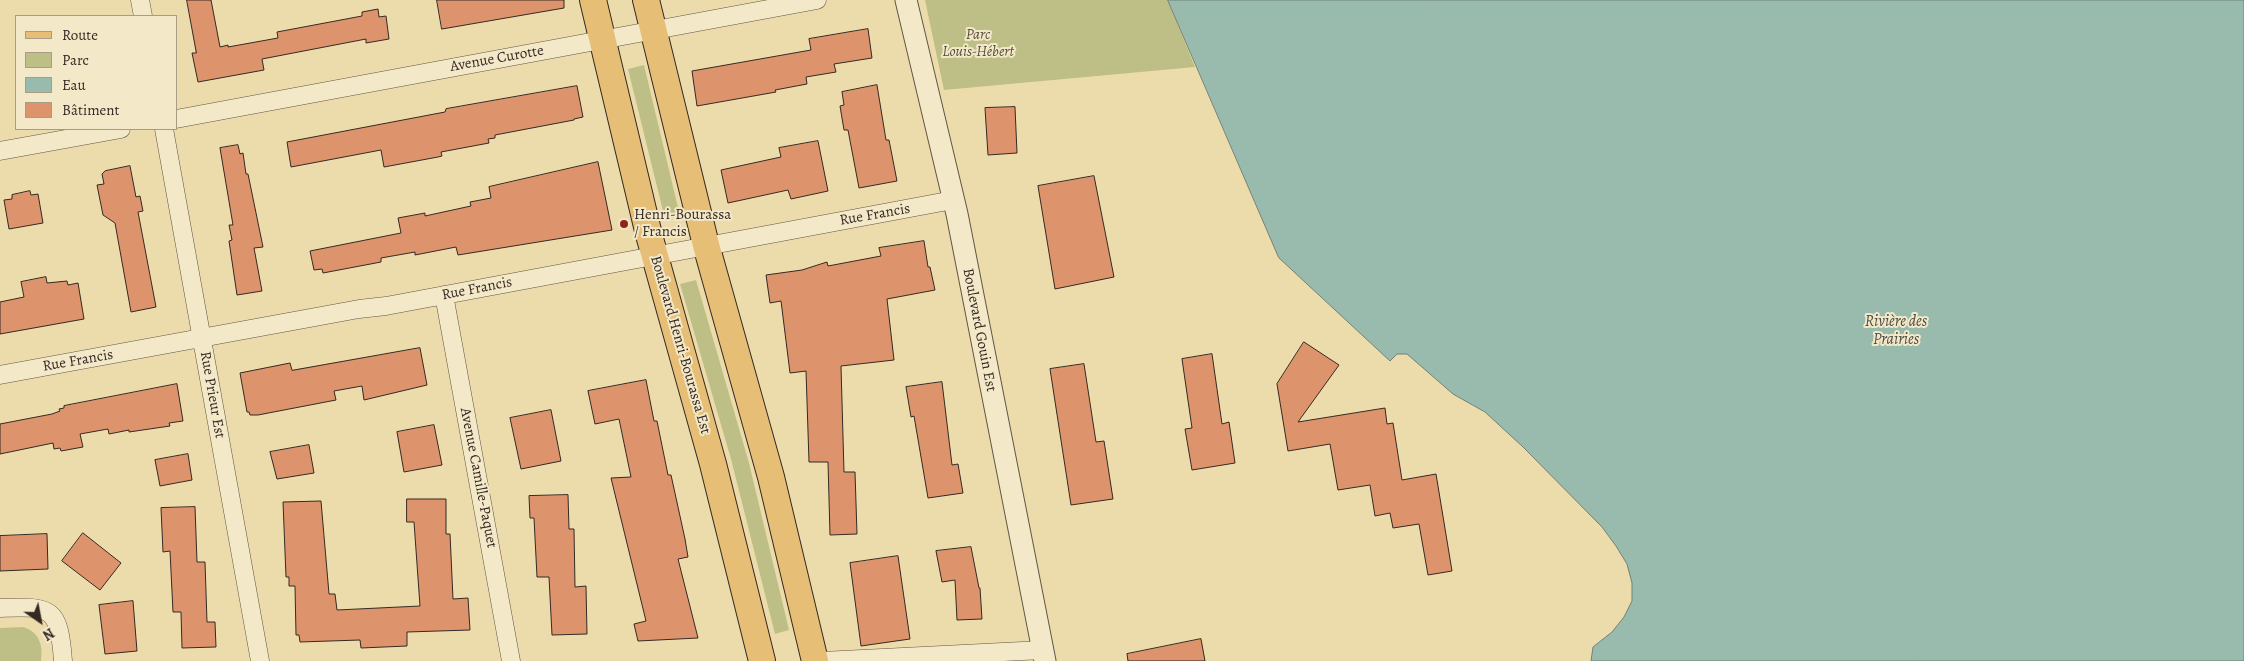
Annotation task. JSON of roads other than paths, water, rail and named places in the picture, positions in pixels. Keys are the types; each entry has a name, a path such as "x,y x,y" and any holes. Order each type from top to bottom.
{"main road":[{"name":"Boulevard Henri-Bourassa Est","path":"593,0 654,255 713,464 762,661"},
{"path":"646,0 706,245 765,452 815,661"}],"street":[{"path":"140,0 143,15"},
{"name":"Avenue Curotte","path":"178,118 817,0"},
{"name":"Boulevard Gouin Est","path":"906,0 953,200 1044,655"},
{"path":"0,151 116,130"},
{"name":"Rue Prieur Est","path":"164,130 260,661"},
{"name":"Rue Francis","path":"0,375 444,295 953,200"},
{"name":"Avenue Camille-Paquet","path":"444,295 511,661"},
{"path":"0,608 36,607 51,614 60,628 63,661"},
{"path":"822,661 1013,653 1044,655"}],"water":[{"name":"Rivière des Prairies","path":"1168,0 2244,0 2244,661 1591,661 1593,647 1612,632 1624,617 1632,601 1632,583 1627,564 1616,546 1602,527 1523,447 1485,412 1453,394 1407,354 1397,354 1390,361 1279,258"}],"place":[{"name":"Henri-Bourassa / Francis","path":"624,224"}],"park label":[{"name":"Parc Louis-Hébert","path":"978,44"}]}
